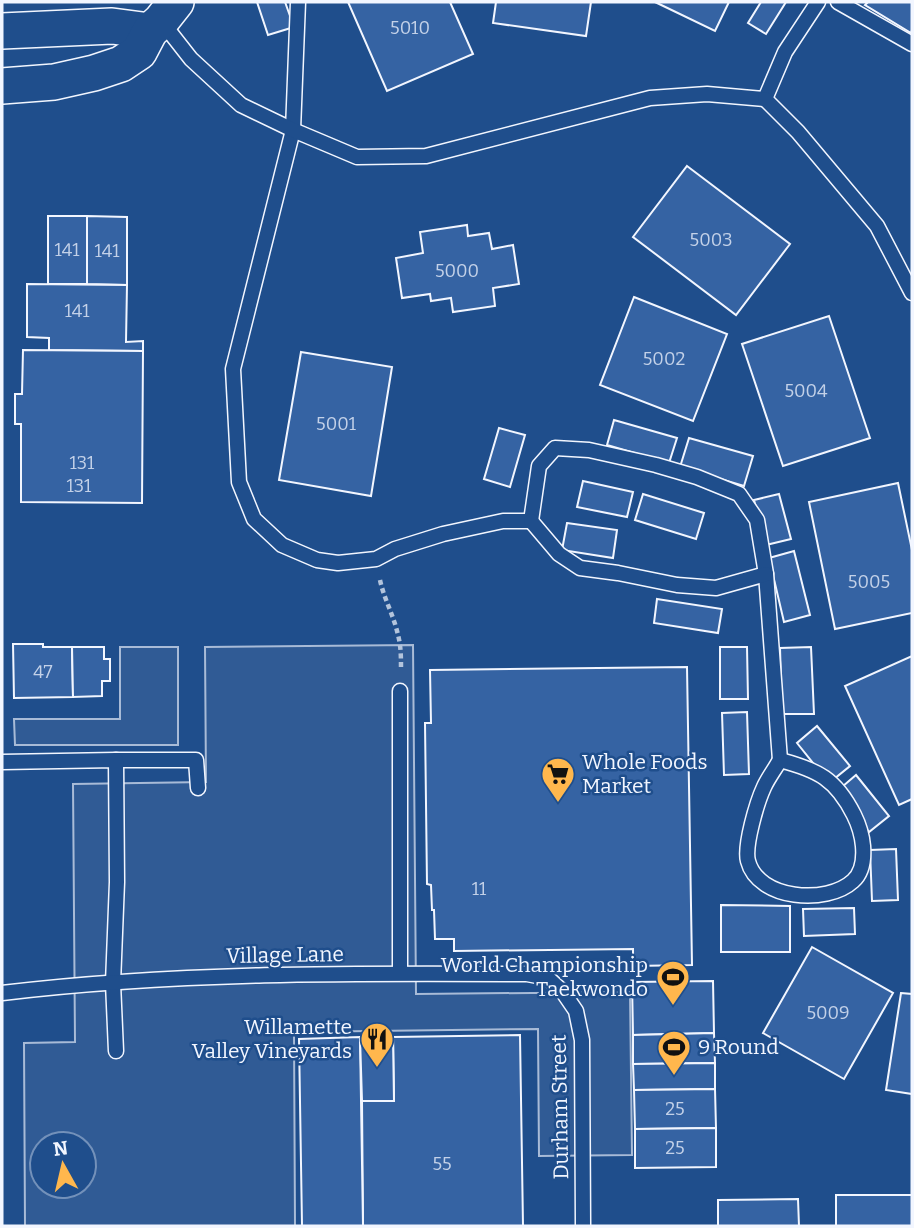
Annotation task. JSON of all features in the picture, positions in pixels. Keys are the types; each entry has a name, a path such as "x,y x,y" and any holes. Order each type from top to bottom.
{"street":[{"path":"2,31 112,26 162,18"},
{"path":"2,86 54,82 121,64 139,52 162,18"}],"lane":[{"path":"298,2 293,130 233,369 239,482 254,519 282,545 317,560 338,563 376,559 395,549 443,534 503,521 531,522 559,554 580,568 677,585 716,588 766,574"},
{"path":"765,99 785,52 818,2"},
{"path":"838,2 912,44"},
{"path":"162,18 191,59 241,105 357,157 426,156 650,98 707,94 765,99 798,132 877,226 912,293"},
{"path":"531,522 539,466 555,448 589,450 656,464 739,494 757,520 766,574 780,760 764,787 753,822 747,853 749,863 764,885 774,890 798,895 835,892 854,880 864,859 859,824 847,800 831,782 806,767 780,760"},
{"path":"400,691 400,974"},
{"path":"116,760 117,882 113,983 116,1051"},
{"path":"2,762 196,760 198,788"},
{"name":"Village Lane","path":"2,993 249,975 400,974 527,974 548,978 564,992"},
{"name":"Durham Street","path":"564,992 576,1011 582,1040 583,1226"}],"path":[{"path":"376,559 383,595 398,635 401,656 400,691"}],"shaded area":[{"path":"413,645 416,994 630,992 632,1155 539,1156 538,1029 294,1032 295,1226 25,1226 24,1043 75,1042 73,784 206,782 205,647"},
{"path":"120,647 178,647 178,745 15,745 14,719 120,719"}],"building":[{"path":"257,2 285,2 294,27 268,35"},
{"path":"348,2 450,2 473,54 387,91"},
{"path":"496,2 591,2 586,36 493,23"},
{"path":"655,2 729,2 715,31"},
{"path":"761,2 786,2 766,34 748,23"},
{"path":"868,2 912,2 911,33 865,5"},
{"path":"687,166 790,244 736,315 633,237"},
{"path":"48,216 87,216 87,284 48,284"},
{"path":"87,216 127,217 127,285 87,284"},
{"path":"467,225 468,236 489,233 492,249 513,245 519,284 493,288 495,306 453,312 451,298 431,301 430,294 402,298 396,258 423,253 420,232"},
{"path":"27,284 127,285 126,342 143,341 143,351 49,350 49,338 27,337"},
{"path":"634,297 727,334 693,421 600,385"},
{"path":"829,316 870,438 783,466 742,344"},
{"path":"23,350 143,351 142,503 21,502 21,424 15,424 15,394 22,394"},
{"path":"301,352 392,367 371,496 279,480"},
{"path":"614,420 677,438 669,463 607,445"},
{"path":"499,428 525,435 510,487 484,479"},
{"path":"689,438 753,456 744,486 680,467"},
{"path":"583,481 633,492 627,517 577,507"},
{"path":"898,483 912,550 912,613 835,629 809,502"},
{"path":"643,494 704,513 696,539 635,520"},
{"path":"779,494 791,539 766,545 754,500"},
{"path":"567,523 617,530 613,558 562,550"},
{"path":"794,551 810,615 784,622 769,558"},
{"path":"657,599 722,609 718,633 654,623"},
{"path":"13,644 72,647 73,697 14,698"},
{"path":"72,647 104,647 104,659 110,659 110,681 102,681 102,696 73,697"},
{"path":"720,647 747,647 748,699 720,699"},
{"path":"811,647 814,714 782,714 780,648"},
{"path":"912,656 912,799 899,805 845,686"},
{"name":"Whole Foods Market","path":"687,667 692,965 633,966 633,949 454,951 454,939 435,939 431,885 427,884 425,723 431,723 430,670"},
{"path":"747,712 749,774 724,775 722,713"},
{"path":"817,726 850,766 829,783 797,743"},
{"path":"856,775 889,816 869,832 836,792"},
{"path":"896,849 898,900 872,901 870,850"},
{"path":"721,905 790,906 790,952 721,952"},
{"path":"854,908 855,934 804,936 803,909"},
{"path":"812,947 893,993 844,1079 763,1033"},
{"name":"World Championship Taekwondo","path":"713,981 714,1033 633,1035 632,982"},
{"path":"901,993 912,994 912,1094 886,1090"},
{"path":"714,1033 715,1063 633,1064 633,1035"},
{"path":"520,1035 523,1226 363,1226 362,1101 394,1101 393,1037"},
{"path":"360,1037 363,1226 302,1226 299,1039"},
{"name":"Willamette Valley Vineyards","path":"360,1037 393,1037 394,1101 362,1101"},
{"name":"9 Round","path":"715,1063 715,1089 634,1090 633,1064"},
{"path":"715,1089 716,1128 635,1129 634,1090"},
{"path":"716,1128 716,1167 635,1168 635,1129"},
{"path":"836,1195 912,1195 912,1226 836,1226"},
{"path":"798,1199 799,1226 718,1226 718,1200"}],"place":[{"name":"Whole Foods Market","path":"558,804"},
{"name":"World Championship Taekwondo","path":"673,1007"},
{"name":"Willamette Valley Vineyards","path":"377,1069"},
{"name":"9 Round","path":"674,1077"}]}
